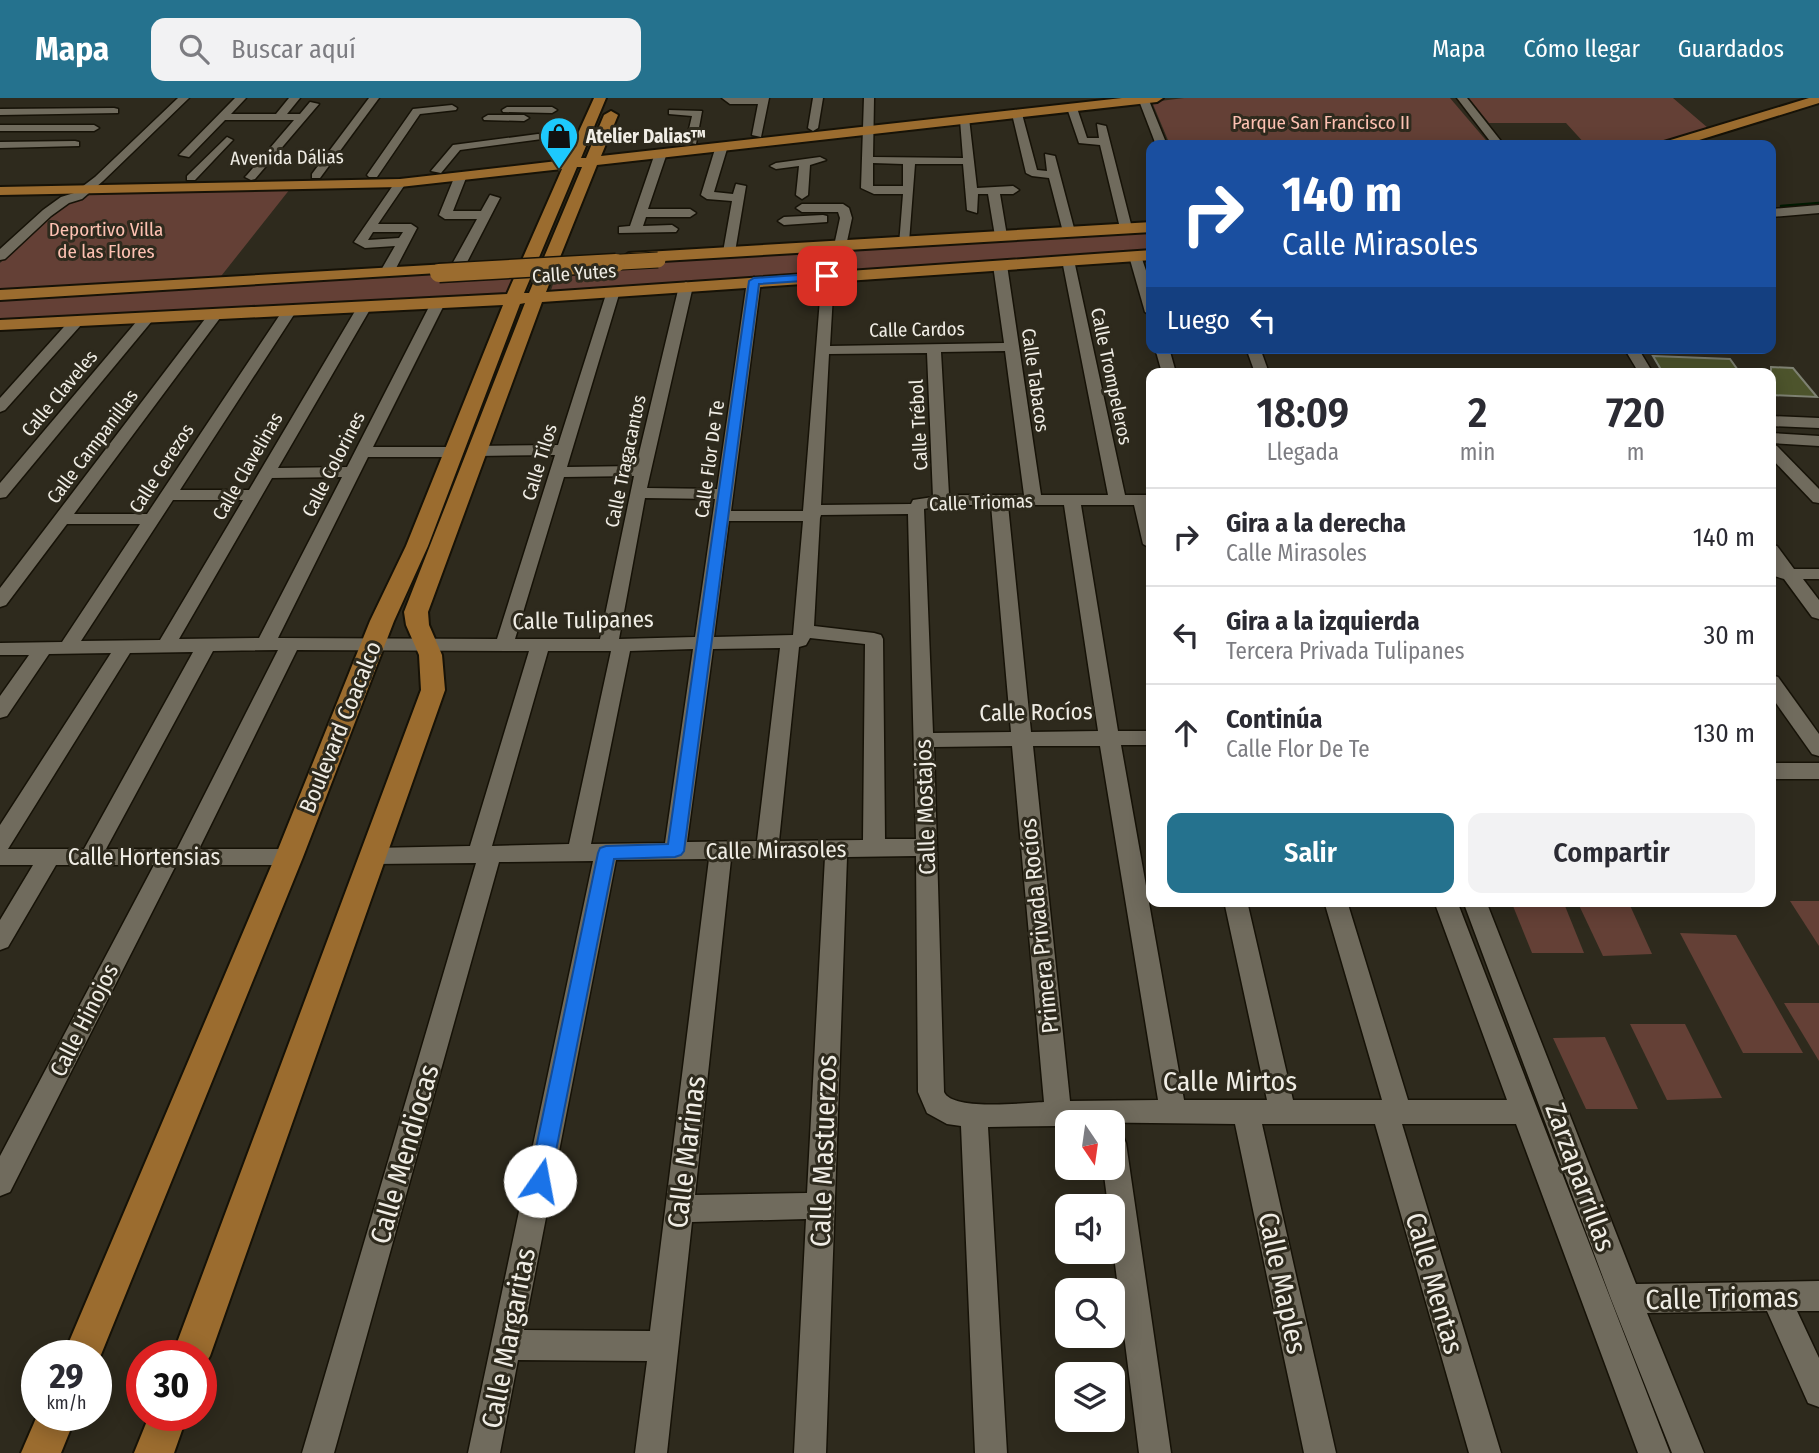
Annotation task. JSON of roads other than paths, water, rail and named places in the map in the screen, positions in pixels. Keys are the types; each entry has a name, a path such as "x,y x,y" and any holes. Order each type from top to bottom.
{"main road":[{"name":"Boulevard Coacalco","path":"583,160 600,98"},
{"name":"Boulevard Coacalco","path":"197,1340 433,690 433,669 427,643 415,623 416,612 466,452 538,263 583,160 618,98"},
{"path":"583,160 660,156 783,142 869,126 1074,103 1150,98"},
{"path":"1685,140 1819,99"},
{"path":"583,160 692,142 813,128 965,120 1074,103"},
{"name":"Avenida Dálias","path":"0,181 400,183 583,160"},
{"name":"Avenida Dálias","path":"0,191 55,190 90,183 191,178 373,175 583,160"},
{"name":"Calle Yutes","path":"0,295 1146,227"},
{"name":"Calle Yutes","path":"250,281 304,281 439,273 836,246"},
{"name":"Calle Yutes","path":"0,325 526,298 1143,255"},
{"name":"Boulevard Coacalco","path":"89,1340 289,857 373,644 466,452"},
{"path":"41,1453 51,1431"},
{"path":"154,1453 162,1431"}],"street":[{"path":"90,183 173,98"},
{"path":"0,256 52,209 90,183 184,98"},
{"path":"185,155 241,98"},
{"path":"316,176 374,98"},
{"path":"373,175 418,110 452,108 460,98"},
{"path":"505,114 512,98"},
{"path":"676,98 672,117 698,113 692,142"},
{"path":"727,98 730,101 763,100 757,135"},
{"path":"813,128 818,98"},
{"path":"869,98 869,190 909,190"},
{"path":"1150,98 1160,140"},
{"path":"1150,98 1170,140"},
{"path":"1462,98 1495,140"},
{"path":"251,177 303,117 321,104 292,101 279,117"},
{"path":"1074,103 1084,142 1105,142"},
{"path":"488,118 552,110"},
{"path":"0,112 114,111"},
{"path":"520,139 534,114"},
{"path":"1017,114 1034,174 1055,175"},
{"path":"224,117 303,117"},
{"path":"965,120 973,210"},
{"path":"1079,128 1105,125 1105,142 1126,228"},
{"path":"0,128 94,128"},
{"path":"437,171 457,147 538,137"},
{"path":"191,178 227,140"},
{"path":"200,141 243,140"},
{"path":"783,142 776,166 778,172 804,167 820,160"},
{"path":"0,145 75,144"},
{"path":"721,149 710,187 739,192 757,186"},
{"path":"172,155 214,155"},
{"path":"660,156 640,213 629,230 672,229"},
{"path":"1030,156 1055,157 1055,175 1069,232"},
{"path":"868,160 970,161"},
{"path":"903,242 909,190 909,160"},
{"path":"784,221 801,205 804,167"},
{"path":"460,177 445,215 484,215"},
{"path":"400,183 361,244 403,242"},
{"path":"0,239 55,190"},
{"path":"992,190 1001,236"},
{"path":"970,191 1013,190"},
{"path":"729,252 739,192"},
{"path":"449,204 508,197"},
{"path":"457,268 484,215 482,200"},
{"path":"801,205 846,218 836,246"},
{"path":"957,211 996,209"},
{"path":"1776,213 1819,209"},
{"path":"640,213 690,213"},
{"path":"661,258 676,213"},
{"path":"370,228 411,228 387,272"},
{"path":"1143,255 1146,274"},
{"name":"Calle Trompeleros","path":"1068,260 1118,500"},
{"name":"Calle Tabacos","path":"1000,265 1033,500"},
{"path":"767,850 813,513 827,276"},
{"name":"Calle Flor De Te","path":"675,851 754,281"},
{"name":"Calle Tragacantos","path":"578,853 615,645 638,493 686,286"},
{"name":"Calle Tilos","path":"504,645 613,291"},
{"name":"Calle Colorines","path":"265,644 438,303"},
{"name":"Calle Clavelinas","path":"165,647 365,306"},
{"name":"Calle Cerezos","path":"67,648 290,310"},
{"name":"Calle Campanillas","path":"0,601 216,314"},
{"name":"Calle Claveles","path":"0,493 147,318"},
{"path":"0,407 76,322"},
{"name":"Calle Cardos","path":"824,350 1012,347"},
{"name":"Calle Trébol","path":"933,348 941,500"},
{"path":"1776,421 1819,422"},
{"path":"1776,438 1819,440"},
{"path":"362,452 565,450"},
{"path":"1776,454 1819,498"},
{"path":"559,472 643,471"},
{"path":"266,473 352,472"},
{"path":"638,493 726,494"},
{"path":"168,495 254,495"},
{"name":"Calle Triomas","path":"723,516 916,509 919,504 927,501 941,500 1146,500"},
{"path":"1072,500 1109,738 1173,1112"},
{"name":"Primera Privada Rocíos","path":"999,501 1058,1110"},
{"name":"Calle Mostajos","path":"916,509 927,847 931,1092 936,1105"},
{"path":"64,519 153,519"},
{"path":"1780,574 1819,574"},
{"path":"1780,574 1819,613"},
{"name":"Calle Tulipanes","path":"0,649 265,644 615,645 797,637 874,639 874,848"},
{"name":"Calle Hinojos","path":"0,1183 290,645"},
{"name":"Calle Mendiocas","path":"317,1453 540,645"},
{"path":"91,856 206,646"},
{"path":"0,843 124,647"},
{"path":"0,710 43,649"},
{"path":"1776,689 1819,749"},
{"name":"Calle Rocíos","path":"922,740 1146,738"},
{"path":"1776,771 1819,771"},
{"name":"Calle Mirasoles","path":"373,856 927,847"},
{"name":"Calle Mastuerzos","path":"810,1453 835,849"},
{"name":"Calle Marinas","path":"651,1453 722,851"},
{"name":"Calle Margaritas","path":"484,1453 606,853"},
{"name":"Calle Hortensias","path":"0,857 289,857"},
{"path":"0,940 50,857"},
{"path":"1236,907 1283,1112"},
{"name":"Calle Mentas","path":"1337,907 1485,1453"},
{"name":"Zarzaparrillas","path":"1447,907 1654,1453"},
{"name":"Zarzaparrillas","path":"1476,907 1554,1104 1626,1299 1688,1453"},
{"name":"Calle Mirtos","path":"936,1105 947,1111 974,1116 1055,1114"},
{"name":"Calle Mirtos","path":"1125,1116 1173,1112 1526,1112"},
{"name":"Calle Maples","path":"1246,1113 1320,1453"},
{"path":"974,1116 991,1453"},
{"path":"1118,1180 1155,1453"},
{"path":"680,1209 820,1206"},
{"path":"1775,1296 1819,1392"},
{"name":"Calle Triomas","path":"1626,1299 1819,1296"},
{"path":"506,1345 663,1346"}],"waterway":[{"path":"1781,206 1819,203"}],"place":[{"name":"Atelier Dalias™","path":"559,170"}],"park label":[{"name":"Parque San Francisco II","path":"1321,122"},
{"name":"Deportivo Villa de las Flores","path":"106,240"}]}
